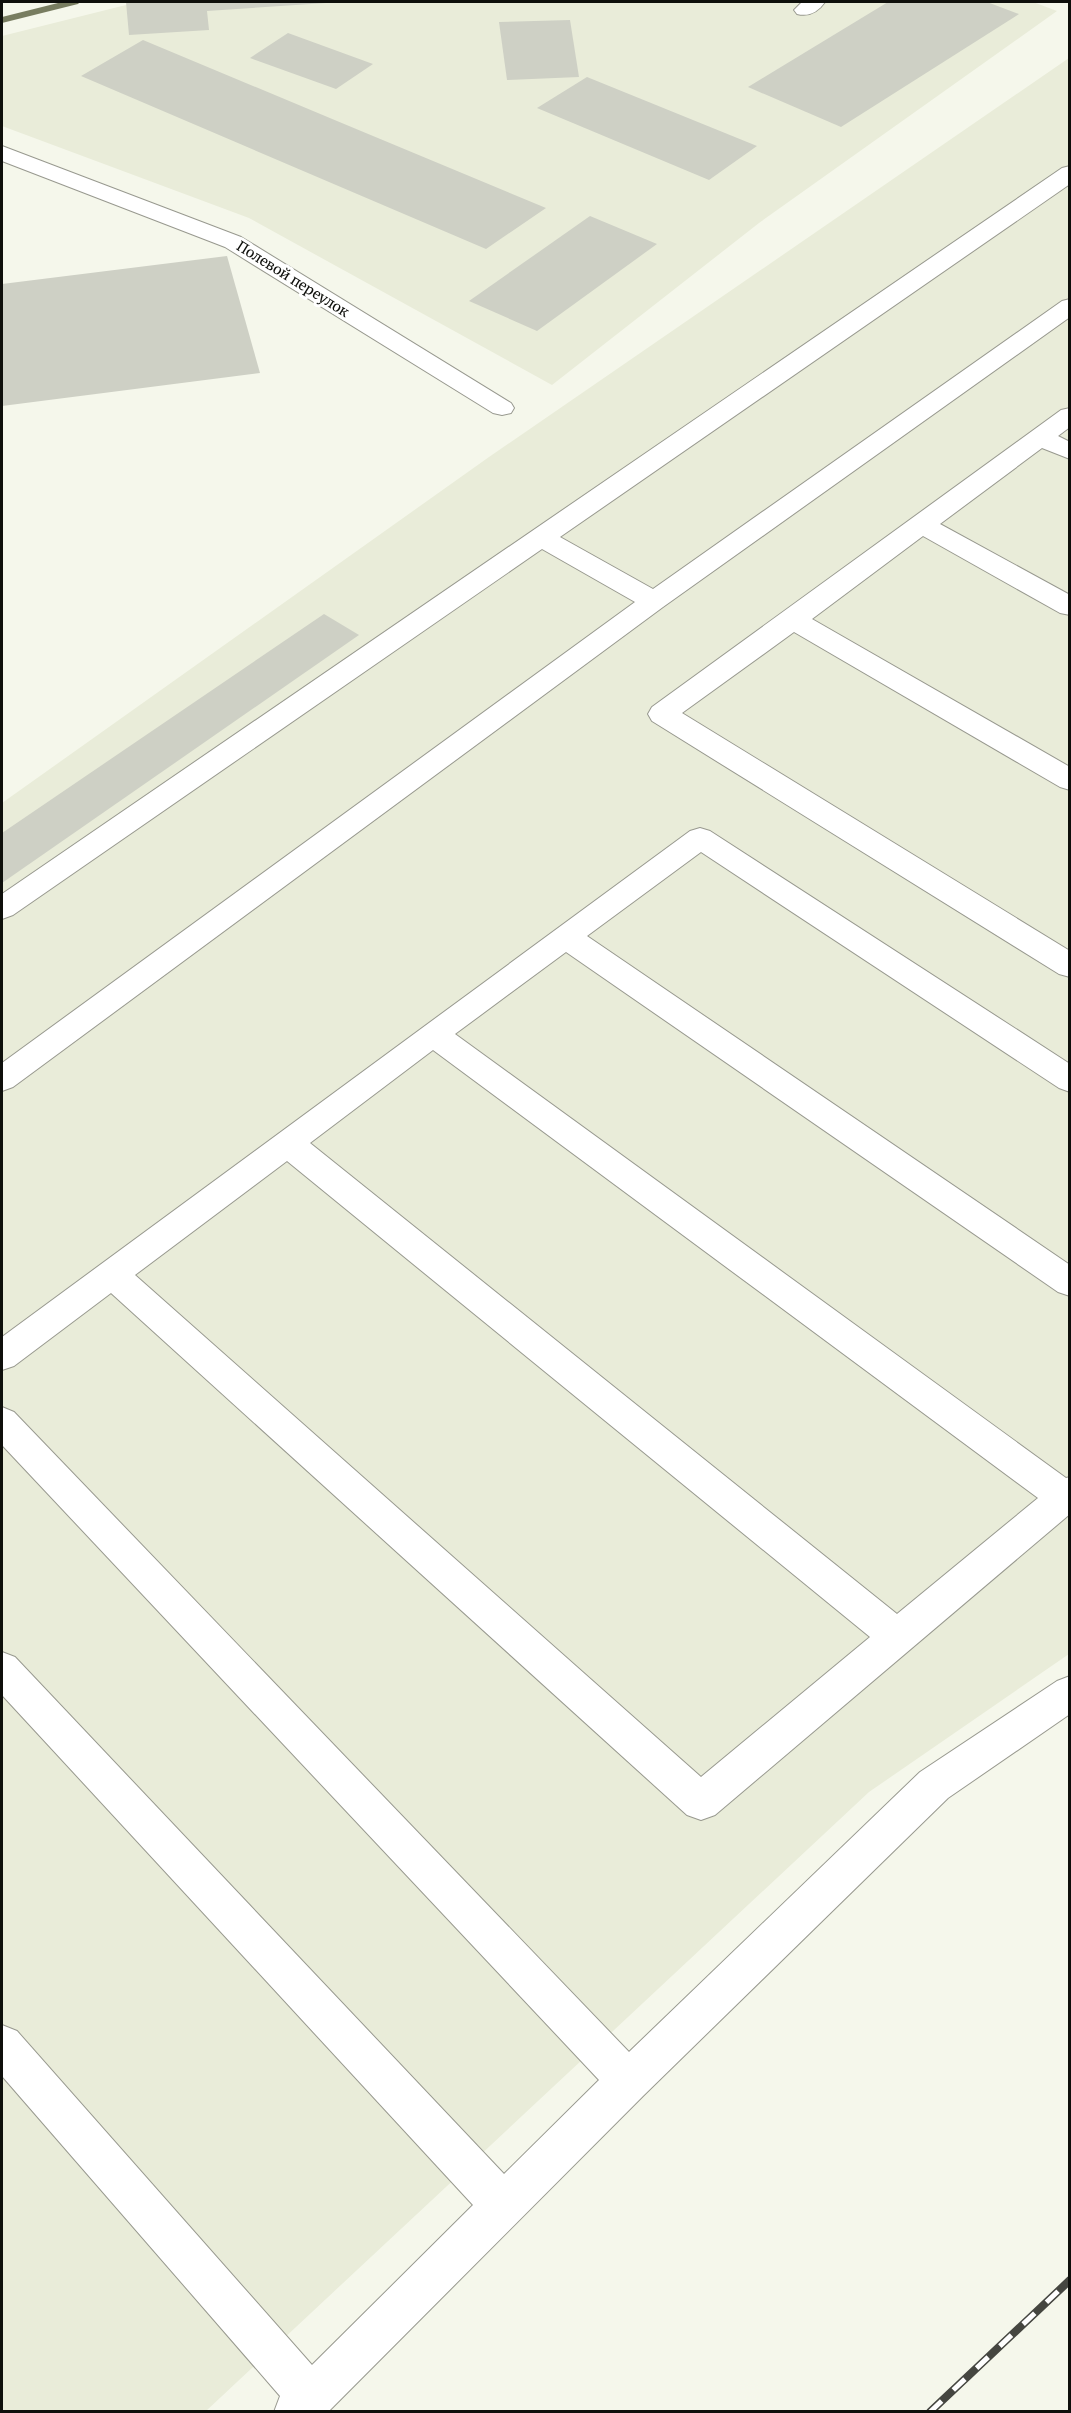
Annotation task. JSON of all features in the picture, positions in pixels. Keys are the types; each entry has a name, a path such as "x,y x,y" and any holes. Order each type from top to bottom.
{"street":[{"name":"Полевой переулок","path":"2,153 233,242 502,408"},
{"path":"2,908 1070,173"},
{"path":"2,1079 654,601 1070,306"},
{"path":"1070,414 793,620 662,714 1070,966"},
{"path":"1040,437 1070,452"},
{"path":"921,525 1070,607"},
{"path":"541,537 654,601"},
{"path":"793,620 1070,780"},
{"path":"2,1356 700,838 1070,1080"},
{"path":"566,937 1070,1283"},
{"path":"111,1273 701,1802 1067,1494 433,1034"},
{"path":"287,1143 898,1637"},
{"path":"2,1422 628,2082"},
{"path":"2,1669 504,2206"},
{"path":"2,2045 303,2405 628,2082 934,1785 1070,1693"}],"shaded area":[{"path":"138,2 1033,2 1057,11 759,223 552,385 249,218 2,126 2,36"},
{"path":"1069,58 1069,1654 869,1792 206,2411 2,2411 2,803 489,457"}],"building":[{"path":"126,2 326,3 207,11 209,30 129,35"},
{"path":"888,2 987,2 1019,14 841,127 748,87"},
{"path":"570,20 579,77 507,80 499,22"},
{"path":"288,33 373,64 336,89 250,58"},
{"path":"143,40 546,208 486,249 81,76"},
{"path":"587,77 757,146 709,180 537,108"},
{"path":"590,216 657,244 537,331 469,301"},
{"path":"227,256 260,373 2,406 2,284"},
{"path":"324,614 359,635 2,883 2,833"}],"waterway":[{"path":"2,20 74,2"}],"railway":[{"path":"930,2412 1070,2280"}]}
